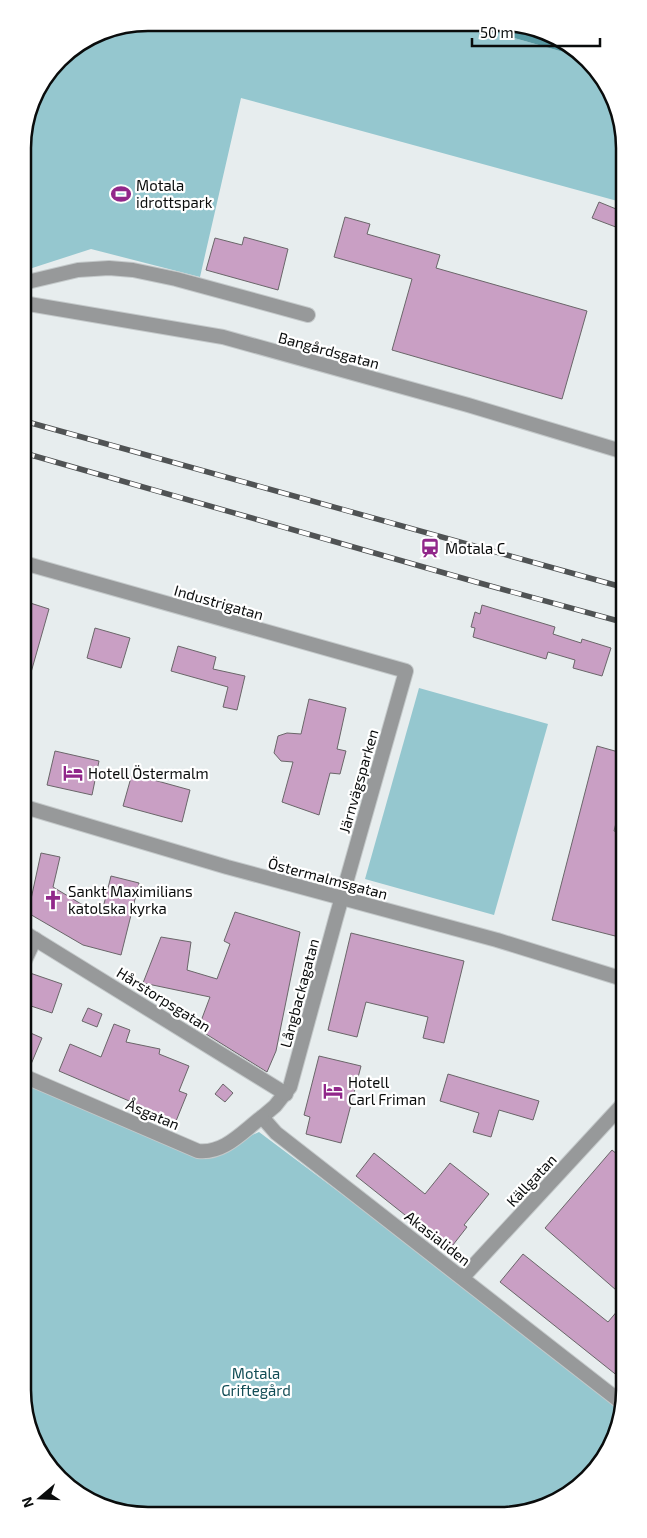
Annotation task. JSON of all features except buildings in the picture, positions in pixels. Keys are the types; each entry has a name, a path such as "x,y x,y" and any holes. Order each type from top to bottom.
{"street":[{"name":"Bangårdsgatan","path":"32,281 78,270 109,268 133,270 176,278 308,315"},
{"name":"Bangårdsgatan","path":"32,305 223,338 468,405 616,449"},
{"name":"Industrigatan","path":"32,565 406,671"},
{"name":"Järnvägsparken","path":"341,899 406,671"},
{"name":"Östermalmsgatan","path":"31,810 341,899 497,940 615,977"},
{"name":"Långbackagatan","path":"286,1094 293,1080 341,899"},
{"name":"Hårstorpsgatan","path":"31,937 286,1094"},
{"name":"Åsgatan","path":"31,1079 198,1151 211,1152 223,1148 262,1117"},
{"path":"262,1117 286,1094"},
{"name":"Källgatan","path":"463,1277 615,1112"},
{"name":"Akasialiden","path":"262,1117 276,1133 615,1397"}],"green space":[{"path":"490,31 570,55 592,77 607,103 612,118 616,148 616,201 241,98 200,277 91,249 32,268 33,125 40,103 51,83 65,65 96,43 125,33"},
{"path":"419,688 548,724 494,915 365,879"},
{"name":"Motala Griftegård","path":"31,1079 121,1121 219,1150 259,1132 615,1399 614,1413 604,1442 587,1467 564,1487 544,1498 514,1506 499,1507 148,1507 125,1505 111,1501 96,1495 71,1478 60,1467 43,1442 32,1405"}],"shaded area":[{"path":"490,31 522,33 551,43 567,53"}],"railway":[{"path":"32,423 616,585"},
{"path":"32,455 616,620"}],"place":[{"name":"Motala idrottspark","path":"121,194"},
{"name":"Motala C","path":"430,548"},
{"name":"Hotell Östermalm","path":"73,773"},
{"name":"Sankt Maximilians katolska kyrka","path":"53,900"},
{"name":"Hotell Carl Friman","path":"333,1091"}]}
